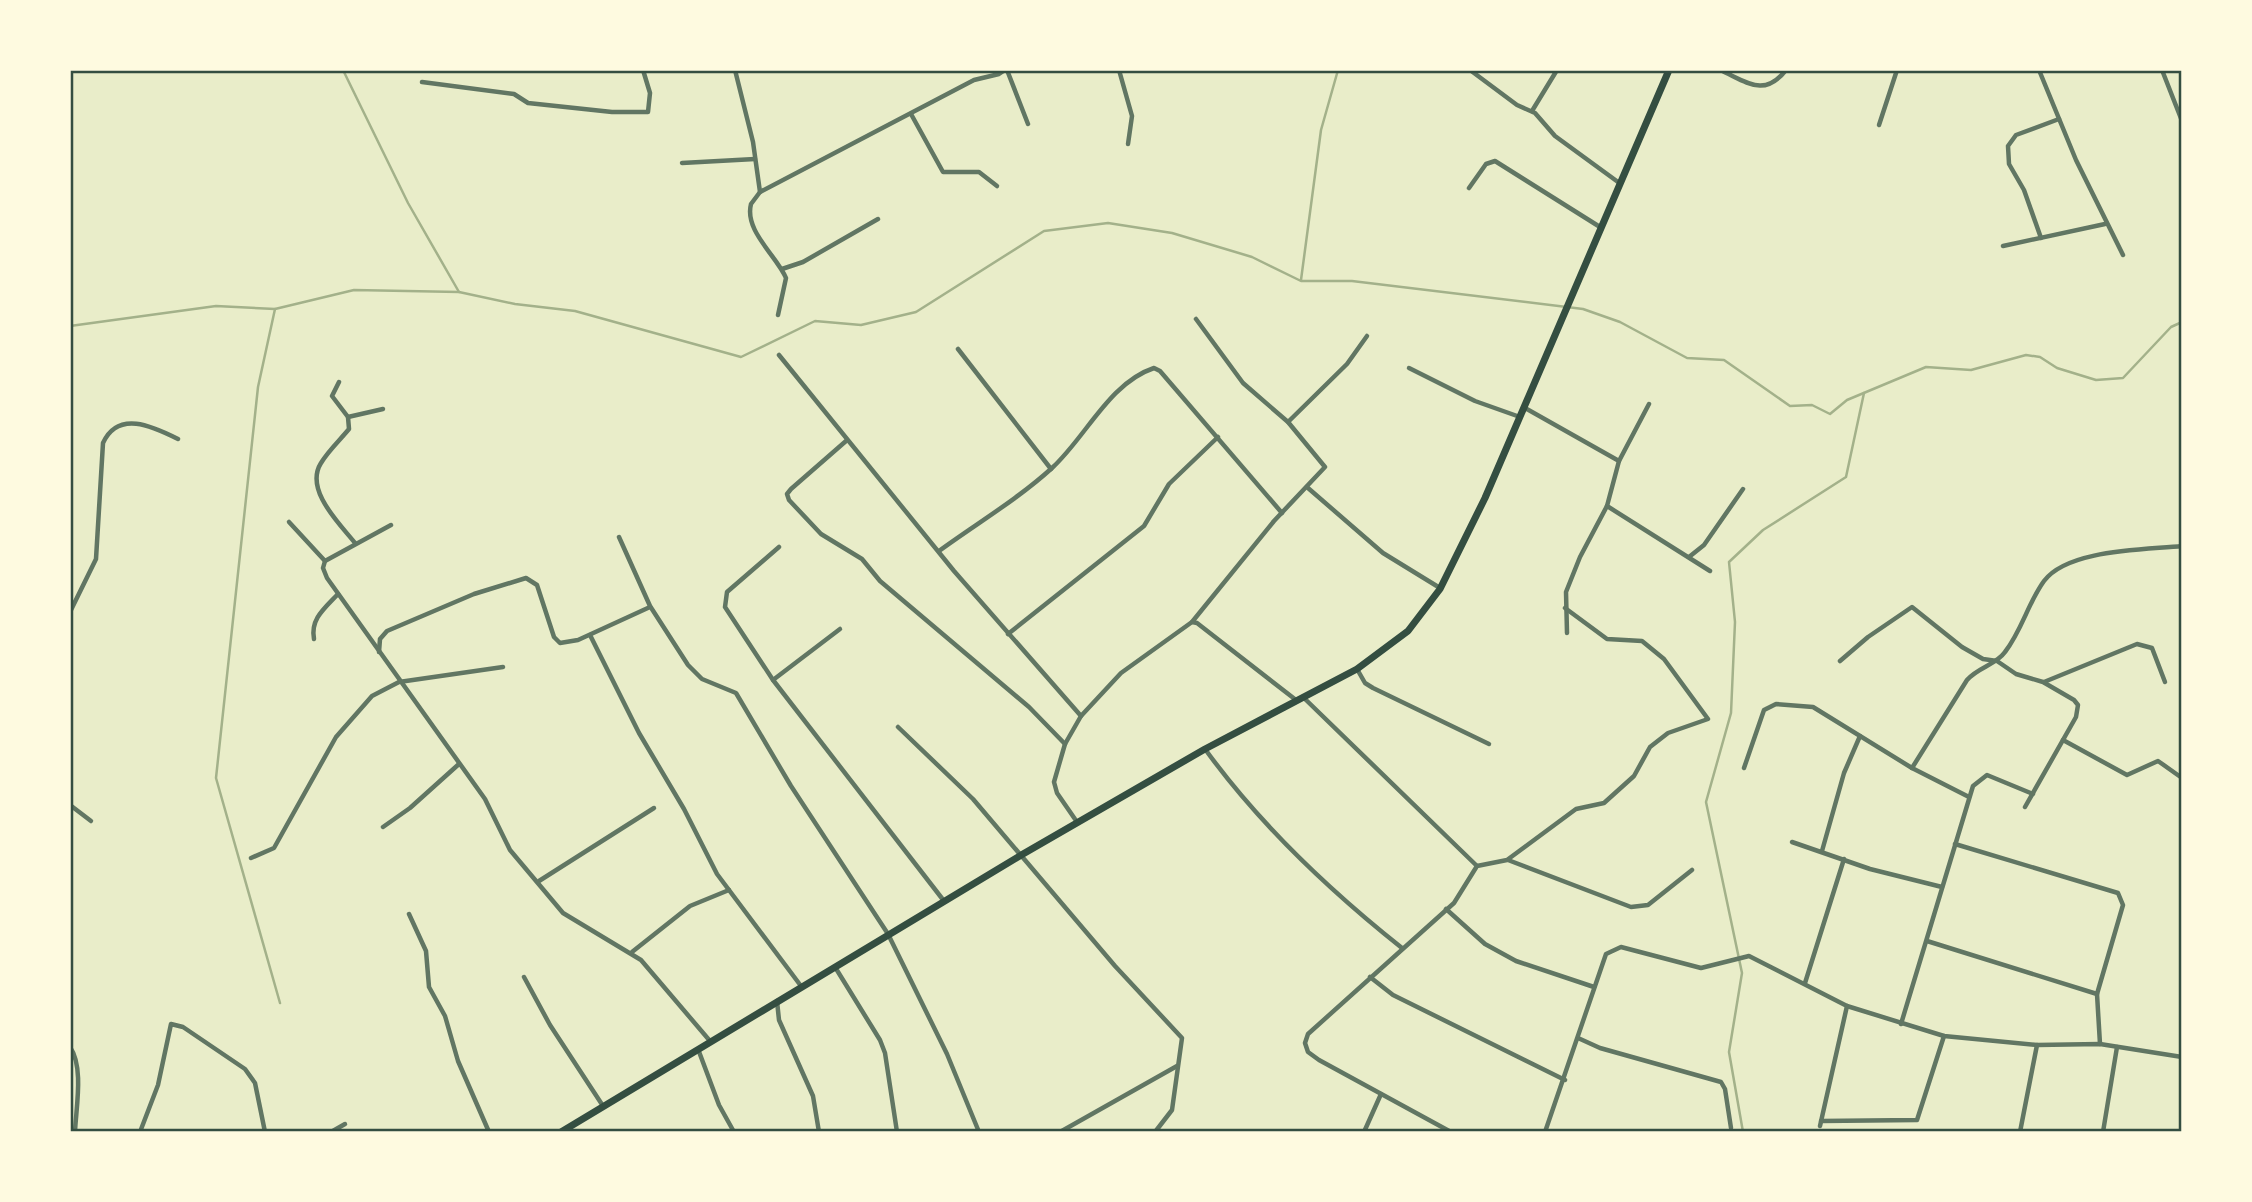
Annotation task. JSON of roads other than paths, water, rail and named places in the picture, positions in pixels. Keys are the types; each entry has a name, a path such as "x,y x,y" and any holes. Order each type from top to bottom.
{"main road":[{"path":"561,1132 1023,854 1205,750 1357,669 1408,631 1440,589 1521,417 1555,341 1572,292 1670,70"}],"street":[{"path":"422,82 514,94 528,103 612,112 649,112 650,93 643,70"},
{"path":"735,70 760,192"},
{"path":"778,314 787,288 782,269 764,246 750,215 751,204 760,192 974,80 1006,70 1028,124"},
{"path":"1119,70 1132,116 1128,144"},
{"path":"1470,70 1517,105 1532,111 1555,136 1619,183"},
{"path":"1532,111 1557,70"},
{"path":"1720,70 1762,87 1775,82 1786,70"},
{"path":"1878,125 1898,70"},
{"path":"2039,70 2105,224 2123,255"},
{"path":"2162,70 2182,121"},
{"path":"911,114 943,172 979,172 997,186"},
{"path":"2041,238 2024,190 2009,164 2008,146 2016,135 2059,119"},
{"path":"682,163 755,159"},
{"path":"1469,188 1486,164 1495,160 1600,227"},
{"path":"782,269 803,262 878,219"},
{"path":"2003,246 2105,224"},
{"path":"1078,823 1057,793 1054,782 1065,744 1081,716 1121,673 1192,622 1282,513 1323,472 1323,461 1288,422 1243,383 1196,319"},
{"path":"1288,422 1347,364 1367,336"},
{"path":"958,349 1051,469"},
{"path":"779,355 846,440 1008,634 1081,716"},
{"path":"939,551 1051,469 1083,436 1114,394 1154,368 1160,371 1282,513"},
{"path":"1409,368 1475,401 1521,417"},
{"path":"339,382 332,396 348,417 349,429 320,464 318,482 331,514 355,543"},
{"path":"1567,633 1566,592 1580,557 1607,506 1619,461 1650,404"},
{"path":"1525,408 1619,461"},
{"path":"348,417 383,409"},
{"path":"70,612 96,559 103,443 109,430 118,424 139,425 156,428 178,439"},
{"path":"1008,634 1144,526 1169,484 1218,437"},
{"path":"846,440 791,489 787,494 789,500 821,534 862,559 880,581 1029,707 1065,744"},
{"path":"1308,488 1373,546 1440,589"},
{"path":"1689,558 1704,545 1743,489"},
{"path":"1607,506 1710,571"},
{"path":"289,522 325,561"},
{"path":"391,525 325,561 323,568 327,578 485,799 510,850 573,921 632,952 709,1041"},
{"path":"618,537 650,606 695,673 736,693 811,818 888,934 947,1054 979,1132"},
{"path":"1912,768 1967,680 1984,666 1997,661 2016,636 2027,610 2052,572 2070,562 2093,556 2182,545"},
{"path":"779,547 727,592 725,607 773,680 944,901"},
{"path":"379,653 380,639 387,631 474,594 526,578 537,585 556,641 565,643 590,635 650,606"},
{"path":"314,639 312,628 317,617 338,594"},
{"path":"1840,661 1868,637 1912,607 1962,647 1983,659 1997,661 2016,674 2043,682 2078,705 2076,717 2025,807"},
{"path":"1451,1132 1319,1060 1308,1052 1305,1043 1308,1034 1446,909 1463,891 1477,866 1507,860 1576,809 1604,803 1634,776 1650,747 1668,733 1709,719 1664,659 1642,641 1607,639 1565,608"},
{"path":"1192,622 1300,699 1477,866"},
{"path":"773,680 840,629"},
{"path":"590,635 639,733 729,890 750,914 801,986"},
{"path":"2043,682 2137,644 2152,648 2165,682"},
{"path":"251,858 274,848 344,727 372,696 399,682 503,667"},
{"path":"1357,669 1364,683 1489,744"},
{"path":"1744,768 1764,710 1776,704 1813,707 1912,768 1969,797"},
{"path":"898,727 973,799 1023,854 1115,966 1182,1038 1172,1110 1155,1132"},
{"path":"1822,851 1844,774 1860,736"},
{"path":"2063,740 2127,775 2158,761 2182,778"},
{"path":"1205,750 1228,782 1338,896 1402,947"},
{"path":"383,827 410,808 459,764"},
{"path":"1901,1024 1969,797 1980,778 1987,775 2033,794"},
{"path":"70,805 91,821"},
{"path":"539,881 654,808"},
{"path":"1793,842 1942,887"},
{"path":"1955,844 2118,893 2123,900 2122,913 2097,994 2100,1044"},
{"path":"1805,984 1844,859"},
{"path":"1507,860 1631,907 1648,905 1692,870"},
{"path":"632,952 691,906 729,890"},
{"path":"1446,909 1485,944 1516,961 1594,987"},
{"path":"409,914 426,951 429,987 442,1009 458,1061 489,1132"},
{"path":"1927,941 2097,994"},
{"path":"1545,1132 1606,954 1621,947 1701,968 1749,956 1847,1006 1944,1036 2036,1045 2100,1044 2182,1057"},
{"path":"835,967 880,1040 897,1132"},
{"path":"524,977 550,1025 604,1106"},
{"path":"1370,977 1393,995 1565,1080"},
{"path":"777,1000 779,1020 813,1096 819,1132"},
{"path":"1847,1006 1820,1124 1917,1120 1944,1036"},
{"path":"140,1132 158,1085 171,1024 183,1027 245,1069 255,1083 265,1132"},
{"path":"1578,1038 1600,1048 1721,1082 1725,1089 1731,1128"},
{"path":"2020,1132 2036,1045"},
{"path":"70,1047 76,1069 75,1132"},
{"path":"2104,1132 2117,1047"},
{"path":"698,1048 719,1105 734,1132"},
{"path":"1060,1132 1178,1065"},
{"path":"1364,1132 1381,1094"},
{"path":"331,1132 345,1124"}],"waterway":[{"path":"343,70 408,203 459,292"},
{"path":"1301,280 1321,130 1338,70"},
{"path":"70,326 216,306 275,309 354,290 459,292 515,304 575,311 741,357 815,321 861,325 916,312 1044,231 1108,223 1172,233 1252,257 1301,281 1352,281 1583,309 1620,322 1687,358 1724,360 1790,406 1812,405 1830,414 1847,400 1926,367 1971,370 2026,355 2040,357 2057,368 2096,380 2123,378 2171,327 2182,322"},
{"path":"275,309 258,387 216,778 280,1003"},
{"path":"1743,1132 1729,1052 1742,973 1706,802 1731,713 1735,622 1729,562 1763,530 1846,477 1864,393"}]}
